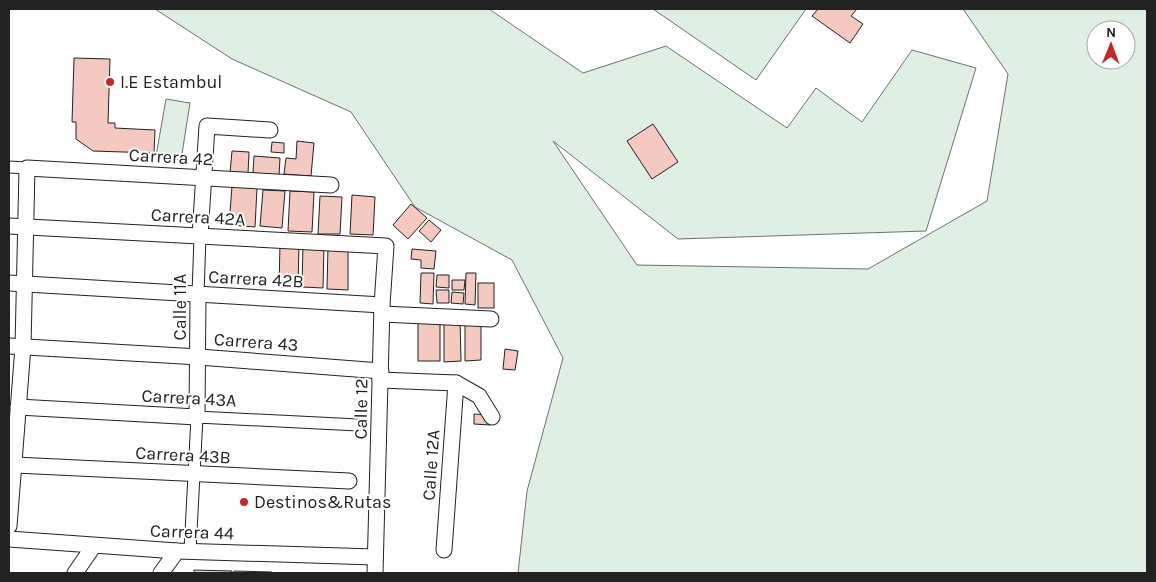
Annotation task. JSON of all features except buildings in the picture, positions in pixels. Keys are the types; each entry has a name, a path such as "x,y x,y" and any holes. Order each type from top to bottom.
{"street":[{"name":"Calle 11A","path":"184,551 196,475 199,357 198,295 207,126 270,130"},
{"name":"Carrera 42","path":"9,167 331,185"},
{"path":"9,526 18,407 16,347 25,284 24,227 27,168"},
{"name":"Carrera 42A","path":"9,226 386,246"},
{"name":"Calle 12","path":"376,573 382,309 386,246"},
{"name":"Carrera 42B","path":"9,283 198,295 491,319"},
{"name":"Carrera 43","path":"16,347 199,357 456,383"},
{"path":"456,383 479,396 492,417"},
{"name":"Calle 12A","path":"444,550 456,383"},
{"name":"Carrera 43A","path":"18,407 358,425"},
{"name":"Carrera 43B","path":"15,465 349,481"},
{"name":"Carrera 44","path":"9,540 92,547 375,557"},
{"path":"75,573 92,547"},
{"path":"161,573 184,551"}],"green space":[{"path":"155,9 489,9 583,73 666,46 787,128 816,88 862,122 912,50 976,68 926,231 678,239 553,141 637,265 868,269 987,201 1008,74 963,9 1147,9 1147,573 518,573 527,491 563,358 512,260 415,207 351,112 232,59"},
{"path":"653,9 806,9 756,80"},
{"path":"166,99 190,103 181,160 156,156"}],"place":[{"name":"I.E Estambul","path":"110,82"},
{"name":"Destinos&Rutas","path":"244,502"}]}
